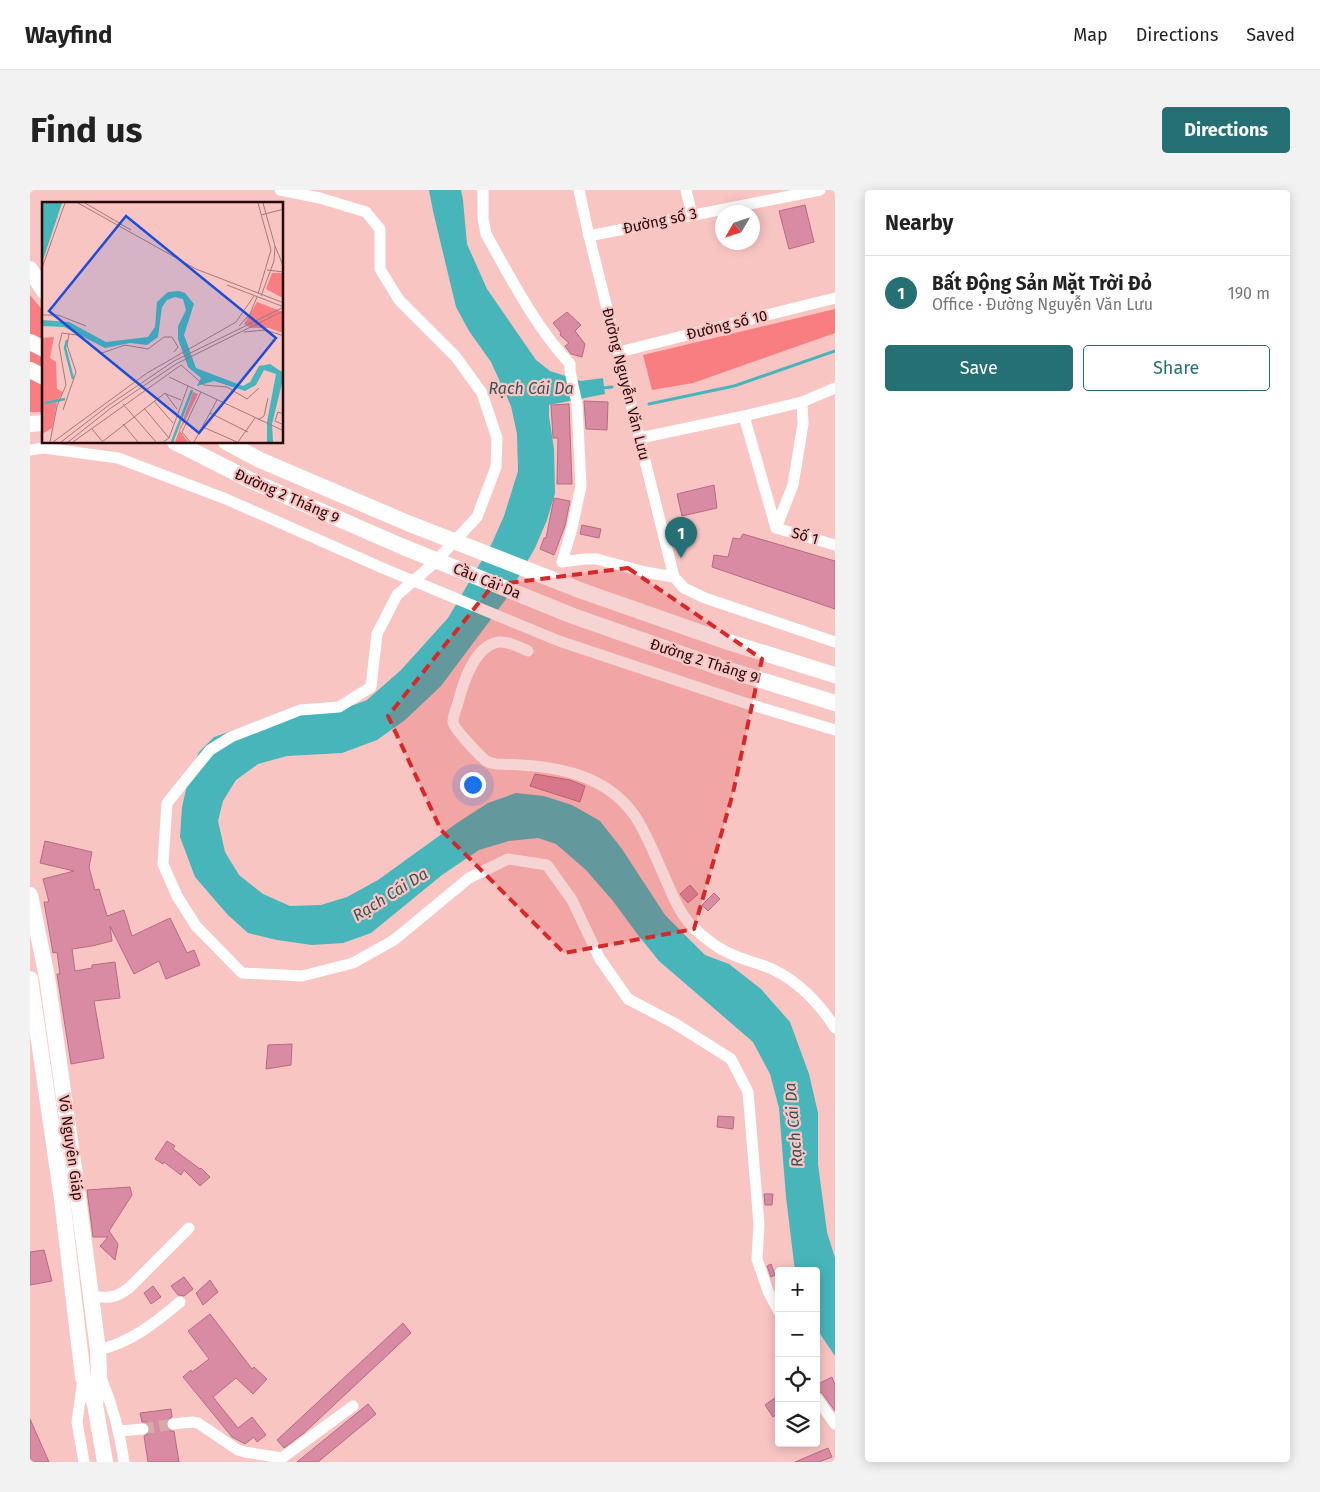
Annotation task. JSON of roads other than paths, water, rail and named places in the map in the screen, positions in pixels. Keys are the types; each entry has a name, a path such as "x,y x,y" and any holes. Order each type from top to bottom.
{"highway":[{"path":"30,270 42,288"},
{"path":"30,342 42,348"},
{"path":"30,370 42,376"},
{"path":"170,444 254,482"},
{"name":"Đường 2 Tháng 9","path":"178,444 254,482 401,546"},
{"name":"Đường 2 Tháng 9","path":"230,444 260,460 410,524"},
{"path":"236,444 260,460"},
{"name":"Cầu Cái Da","path":"410,524 582,590"},
{"name":"Cầu Cái Da","path":"401,546 573,616"},
{"name":"Đường 2 Tháng 9","path":"582,590 725,641 835,675"},
{"name":"Đường 2 Tháng 9","path":"573,616 716,666 835,703"},
{"name":"Võ Nguyên Giáp","path":"30,895 47,977 98,1350 99,1373 95,1404"},
{"name":"Võ Nguyên Giáp","path":"30,979 62,1199 83,1377 95,1404 104,1456"},
{"path":"62,1199 78,1197"}],"street":[{"path":"280,190 320,198 366,212 380,230 380,268 399,300 456,357 482,393 497,438 496,467 478,517 433,564 397,595 377,634 370,686 339,708 300,710 232,736 210,750 167,803 163,864 177,896 196,926 242,973 302,976 353,963 394,940 469,878 508,859 547,865 572,900 600,959 628,999 674,1023 730,1059 748,1092 759,1224 757,1259 768,1291 775,1304"},
{"path":"484,190 483,218 486,234 536,320 561,356 570,364 577,404 580,491 562,562 596,558 645,572 674,577 684,588 705,598 835,642"},
{"name":"Đường Nguyễn Văn Lưu","path":"579,190 674,577"},
{"path":"686,190 692,215"},
{"name":"Đường số 3","path":"589,236 788,193 820,190"},
{"name":"Đường số 10","path":"619,352 835,298"},
{"path":"640,438 802,402 835,388"},
{"path":"776,528 793,485 803,424 802,402"},
{"path":"744,416 776,528"},
{"path":"30,450 44,448 118,458 226,499 387,570 559,641 742,702 835,730"},
{"name":"Số 1","path":"776,528 835,545"},
{"path":"528,650 505,642 493,644 485,648 474,661 462,688 453,719 455,727 482,757 490,763 564,770 590,779 617,795 635,817 681,912 693,928 724,951 780,973 810,996 835,1028"},
{"path":"91,1296 113,1298 120,1295 189,1228"},
{"path":"98,1350 110,1347 143,1331 180,1302"},
{"path":"99,1373 111,1401 120,1431 124,1462"},
{"path":"83,1377 77,1422 84,1462"},
{"path":"820,1402 835,1424"},
{"path":"173,1424 198,1423 245,1452 282,1458 353,1406"},
{"path":"120,1431 143,1429"}],"water":[{"name":"Rạch Cái Da","path":"429,190 461,190 467,244 487,289 536,360 550,371 581,381 603,378 605,394 549,405 554,449 555,493 547,520 535,548 506,599 441,686 405,720 377,740 342,753 287,756 258,764 236,780 223,801 218,821 225,852 239,875 263,894 290,906 321,905 347,897 378,880 488,803 516,793 544,796 572,805 600,821 622,849 665,915 705,955 729,964 761,989 790,1022 809,1074 818,1113 818,1164 827,1232 835,1258 835,1356 820,1334 820,1267 795,1267 786,1197 779,1108 770,1074 753,1042 659,961 613,901 586,870 556,844 538,838 509,841 479,850 442,875 371,933 343,943 312,945 277,940 248,933 228,915 195,877 180,837 182,807 189,777 199,752 214,737 292,710 354,705 367,700 401,670 448,618 492,543 504,516 518,471 517,434 511,406 491,362 469,331 456,307"}],"waterway":[{"path":"649,404 734,386 835,351"},
{"path":"603,388 612,387"}],"tunnel":[{"path":"143,1429 173,1424"}],"place":[{"name":"Bất Động Sản Mặt Trời Đỏ","path":"681,558"}]}
